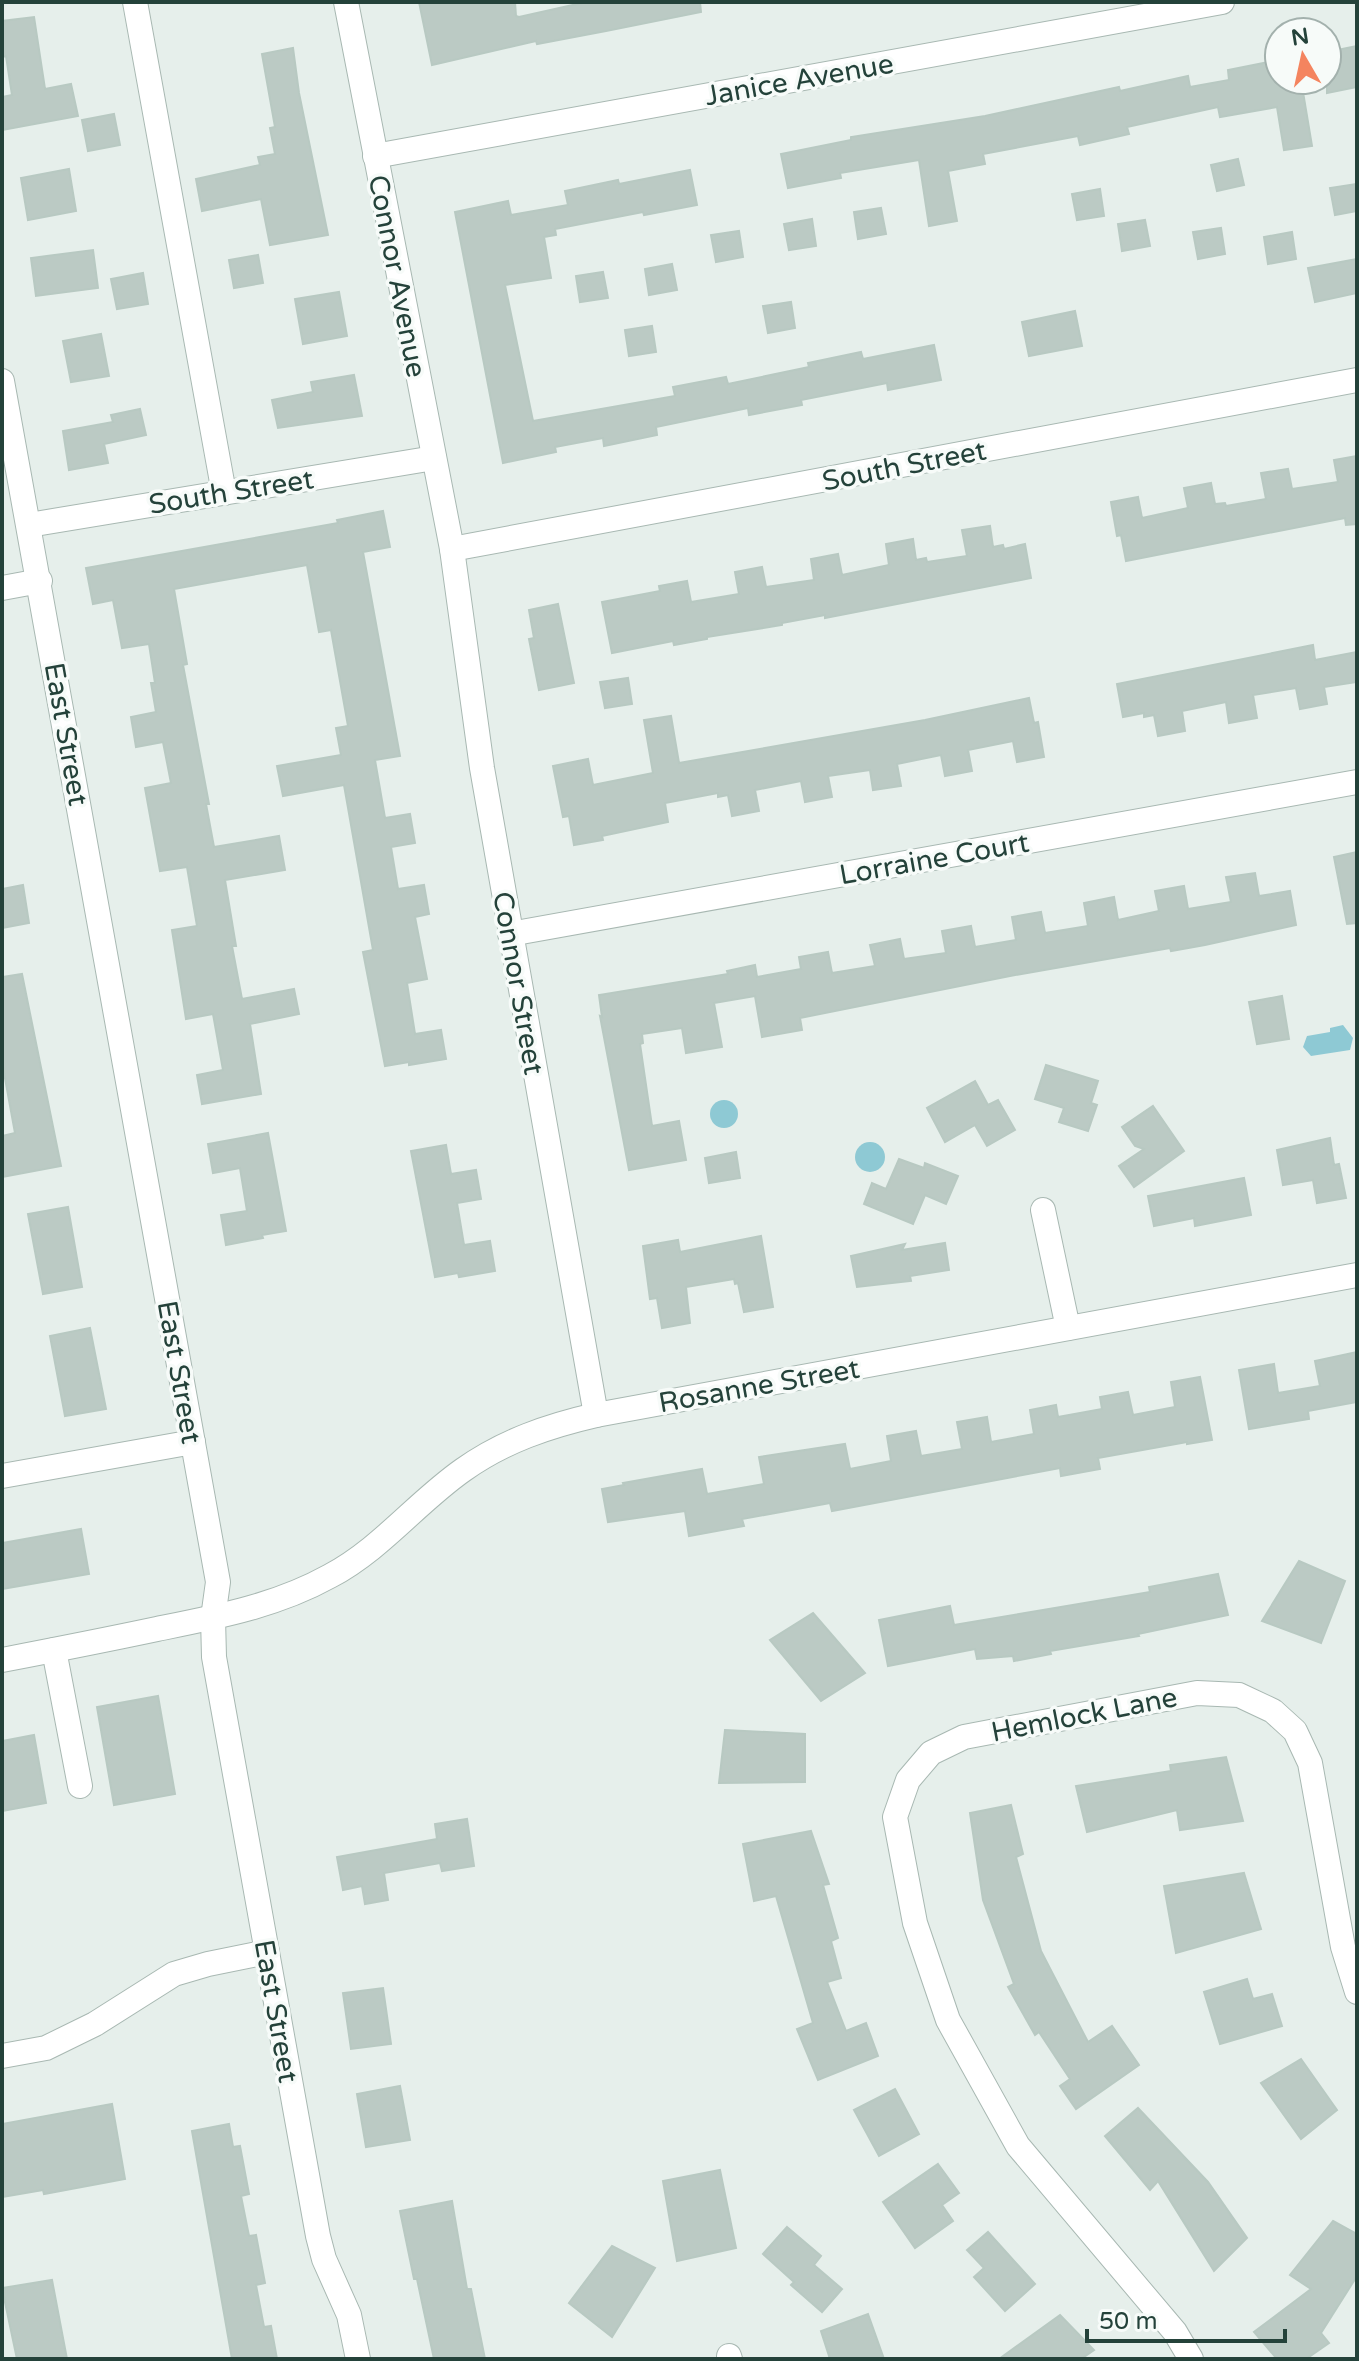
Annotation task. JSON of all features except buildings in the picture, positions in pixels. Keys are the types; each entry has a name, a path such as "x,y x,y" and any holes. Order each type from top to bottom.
{"street":[{"path":"135,2 224,493"},
{"name":"Connor Avenue","path":"346,2 452,549"},
{"name":"Janice Avenue","path":"375,156 1222,2"},
{"name":"South Street","path":"452,549 1357,380"},
{"name":"East Street","path":"2,381 218,1582 213,1618 216,1672 318,2236 324,2259 349,2315 358,2359"},
{"name":"South Street","path":"29,525 434,458"},
{"name":"Connor Street","path":"452,549 482,768 596,1415"},
{"path":"2,588 40,581"},
{"name":"Lorraine Court","path":"510,934 1357,782"},
{"path":"1043,1210 1068,1328"},
{"name":"Rosanne Street","path":"2,1660 270,1604 357,1561 447,1482 526,1434 596,1415 1357,1275"},
{"path":"2,1476 193,1442"},
{"path":"54,1650 80,1786"},
{"name":"Hemlock Lane","path":"1191,2359 1175,2332 1018,2146 948,2020 915,1923 895,1817 908,1780 931,1753 964,1737 1197,1693 1239,1695 1273,1711 1295,1731 1310,1763 1343,1947 1357,1992"},
{"path":"2,2056 46,2048 95,2024 174,1974 267,1952"}],"water":[{"path":"1343,1025 1353,1038 1350,1050 1311,1056 1303,1047 1307,1036 1330,1032 1330,1028"},
{"path":"724,1100 734,1104 738,1114 734,1124 724,1128 714,1124 710,1114 714,1104"},
{"path":"870,1142 881,1146 885,1157 881,1168 870,1172 859,1168 855,1157 859,1146"}]}
